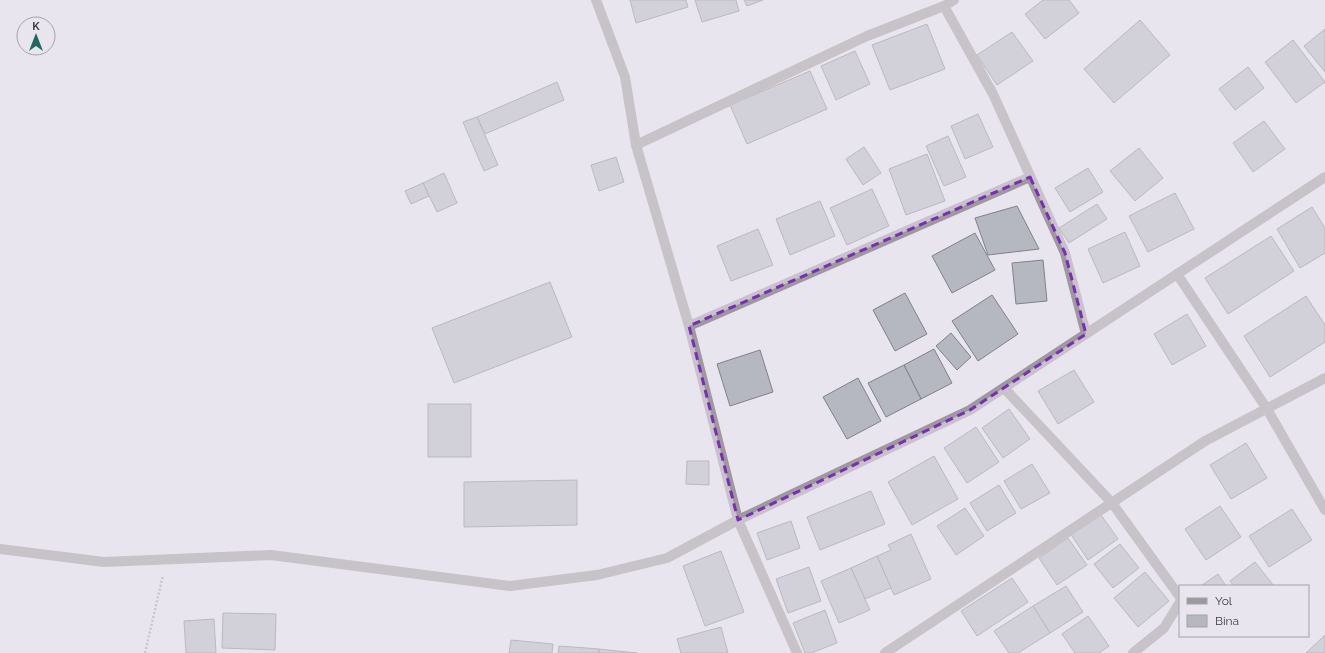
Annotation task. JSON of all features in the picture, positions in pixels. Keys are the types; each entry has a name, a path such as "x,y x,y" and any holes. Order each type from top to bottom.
{"street":[{"path":"596,0 625,77 636,145 689,326 738,520 797,653"},
{"path":"636,145 867,36 944,6 954,0"},
{"path":"944,6 993,94 1065,253 1086,334"},
{"path":"689,326 1030,177"},
{"path":"0,549 104,562 271,555 510,586 597,575 667,558 738,520 970,410 1325,177"},
{"path":"1177,274 1267,409 1325,510"},
{"path":"885,653 1205,441 1325,378"},
{"path":"1004,388 1112,503 1179,596"},
{"path":"1133,653 1164,628 1179,604"}],"path":[{"path":"145,653 166,559"}],"highlighted area":[{"path":"1030,177 1065,253 1086,334 970,410 738,520 689,326"}],"building":[{"path":"630,0 686,0 688,7 636,23"},
{"path":"695,0 736,0 739,11 702,22"},
{"path":"744,0 763,0 747,6"},
{"path":"1043,0 1069,0 1079,13 1045,39 1025,14"},
{"path":"1140,20 1170,55 1114,103 1084,69"},
{"path":"927,24 945,69 890,90 872,45"},
{"path":"1325,29 1325,72 1304,46"},
{"path":"1012,32 1033,61 997,85 977,55"},
{"path":"1293,40 1325,82 1296,103 1265,62"},
{"path":"855,51 870,84 836,100 821,66"},
{"path":"1248,67 1264,88 1235,110 1219,89"},
{"path":"810,71 827,109 747,144 730,105"},
{"path":"557,82 564,100 485,134 477,117"},
{"path":"978,114 993,147 965,159 951,126"},
{"path":"477,117 498,165 484,171 463,122"},
{"path":"1264,121 1285,149 1253,172 1233,143"},
{"path":"948,136 966,177 944,186 926,146"},
{"path":"864,147 881,173 863,185 846,159"},
{"path":"1139,148 1163,178 1135,201 1110,171"},
{"path":"927,154 945,201 906,215 889,169"},
{"path":"616,157 624,182 599,191 591,165"},
{"path":"1088,168 1103,192 1070,212 1055,188"},
{"path":"444,173 457,203 437,212 423,183"},
{"path":"423,183 429,196 411,204 405,191"},
{"path":"872,189 889,226 847,245 830,208"},
{"path":"1175,193 1194,229 1148,252 1129,216"},
{"path":"820,201 835,236 790,255 776,219"},
{"path":"1097,204 1107,219 1069,243 1059,228"},
{"path":"1017,206 1039,249 988,255 975,218"},
{"path":"1312,207 1325,228 1325,253 1300,268 1277,229"},
{"path":"758,229 773,265 731,281 717,246"},
{"path":"1125,232 1140,266 1103,283 1088,249"},
{"path":"975,233 995,270 952,293 932,256"},
{"path":"1271,236 1294,271 1228,314 1205,278"},
{"path":"1043,260 1047,301 1016,304 1012,263"},
{"path":"550,282 572,337 454,383 432,328"},
{"path":"905,293 927,334 895,351 873,310"},
{"path":"992,295 1018,334 978,361 952,321"},
{"path":"1306,296 1325,325 1325,342 1270,377 1244,336"},
{"path":"1187,314 1206,346 1172,365 1154,334"},
{"path":"951,333 971,357 957,370 936,346"},
{"path":"934,349 952,383 921,399 904,365"},
{"path":"760,350 773,392 730,406 717,364"},
{"path":"904,365 921,399 886,417 868,383"},
{"path":"1074,370 1094,402 1058,424 1038,391"},
{"path":"858,378 881,421 847,439 823,397"},
{"path":"428,404 471,404 471,457 428,457"},
{"path":"1009,409 1030,439 1003,458 982,428"},
{"path":"976,427 999,462 967,483 944,448"},
{"path":"1246,443 1267,478 1231,499 1210,465"},
{"path":"934,456 958,499 912,525 888,482"},
{"path":"687,461 709,461 709,485 686,484"},
{"path":"1032,464 1050,493 1021,509 1004,481"},
{"path":"577,480 577,525 464,527 464,482"},
{"path":"999,485 1016,513 987,531 970,503"},
{"path":"871,491 885,524 820,550 807,517"},
{"path":"1220,506 1241,537 1206,560 1185,529"},
{"path":"965,508 984,536 956,555 937,526"},
{"path":"1292,509 1312,540 1269,567 1249,536"},
{"path":"1099,512 1118,539 1088,560 1070,533"},
{"path":"791,521 800,548 767,560 757,533"},
{"path":"911,534 931,579 894,595 877,556 891,550 888,545"},
{"path":"1068,538 1087,565 1057,585 1039,558"},
{"path":"1120,544 1139,568 1113,588 1094,564"},
{"path":"721,551 744,612 705,626 683,566"},
{"path":"877,556 891,588 865,599 851,568"},
{"path":"1255,562 1273,585 1233,585 1230,581"},
{"path":"809,567 821,601 788,613 776,579"},
{"path":"851,568 870,610 839,623 821,581"},
{"path":"1145,572 1169,601 1138,627 1114,598"},
{"path":"1218,574 1225,585 1202,585"},
{"path":"1012,578 1028,602 977,636 961,611"},
{"path":"1066,586 1083,612 1050,633 1033,606"},
{"path":"1033,606 1050,633 1018,653 1009,653 994,631"},
{"path":"825,610 837,643 811,653 805,653 793,623"},
{"path":"223,613 276,614 275,650 222,648"},
{"path":"1088,616 1109,646 1099,653 1075,653 1062,634"},
{"path":"214,619 216,653 186,653 184,621"},
{"path":"721,627 728,653 681,653 677,639"},
{"path":"1325,635 1325,653 1306,653"},
{"path":"511,640 553,644 552,653 509,653"},
{"path":"559,646 599,649 599,653 558,653"},
{"path":"599,649 637,653 599,653"}]}
